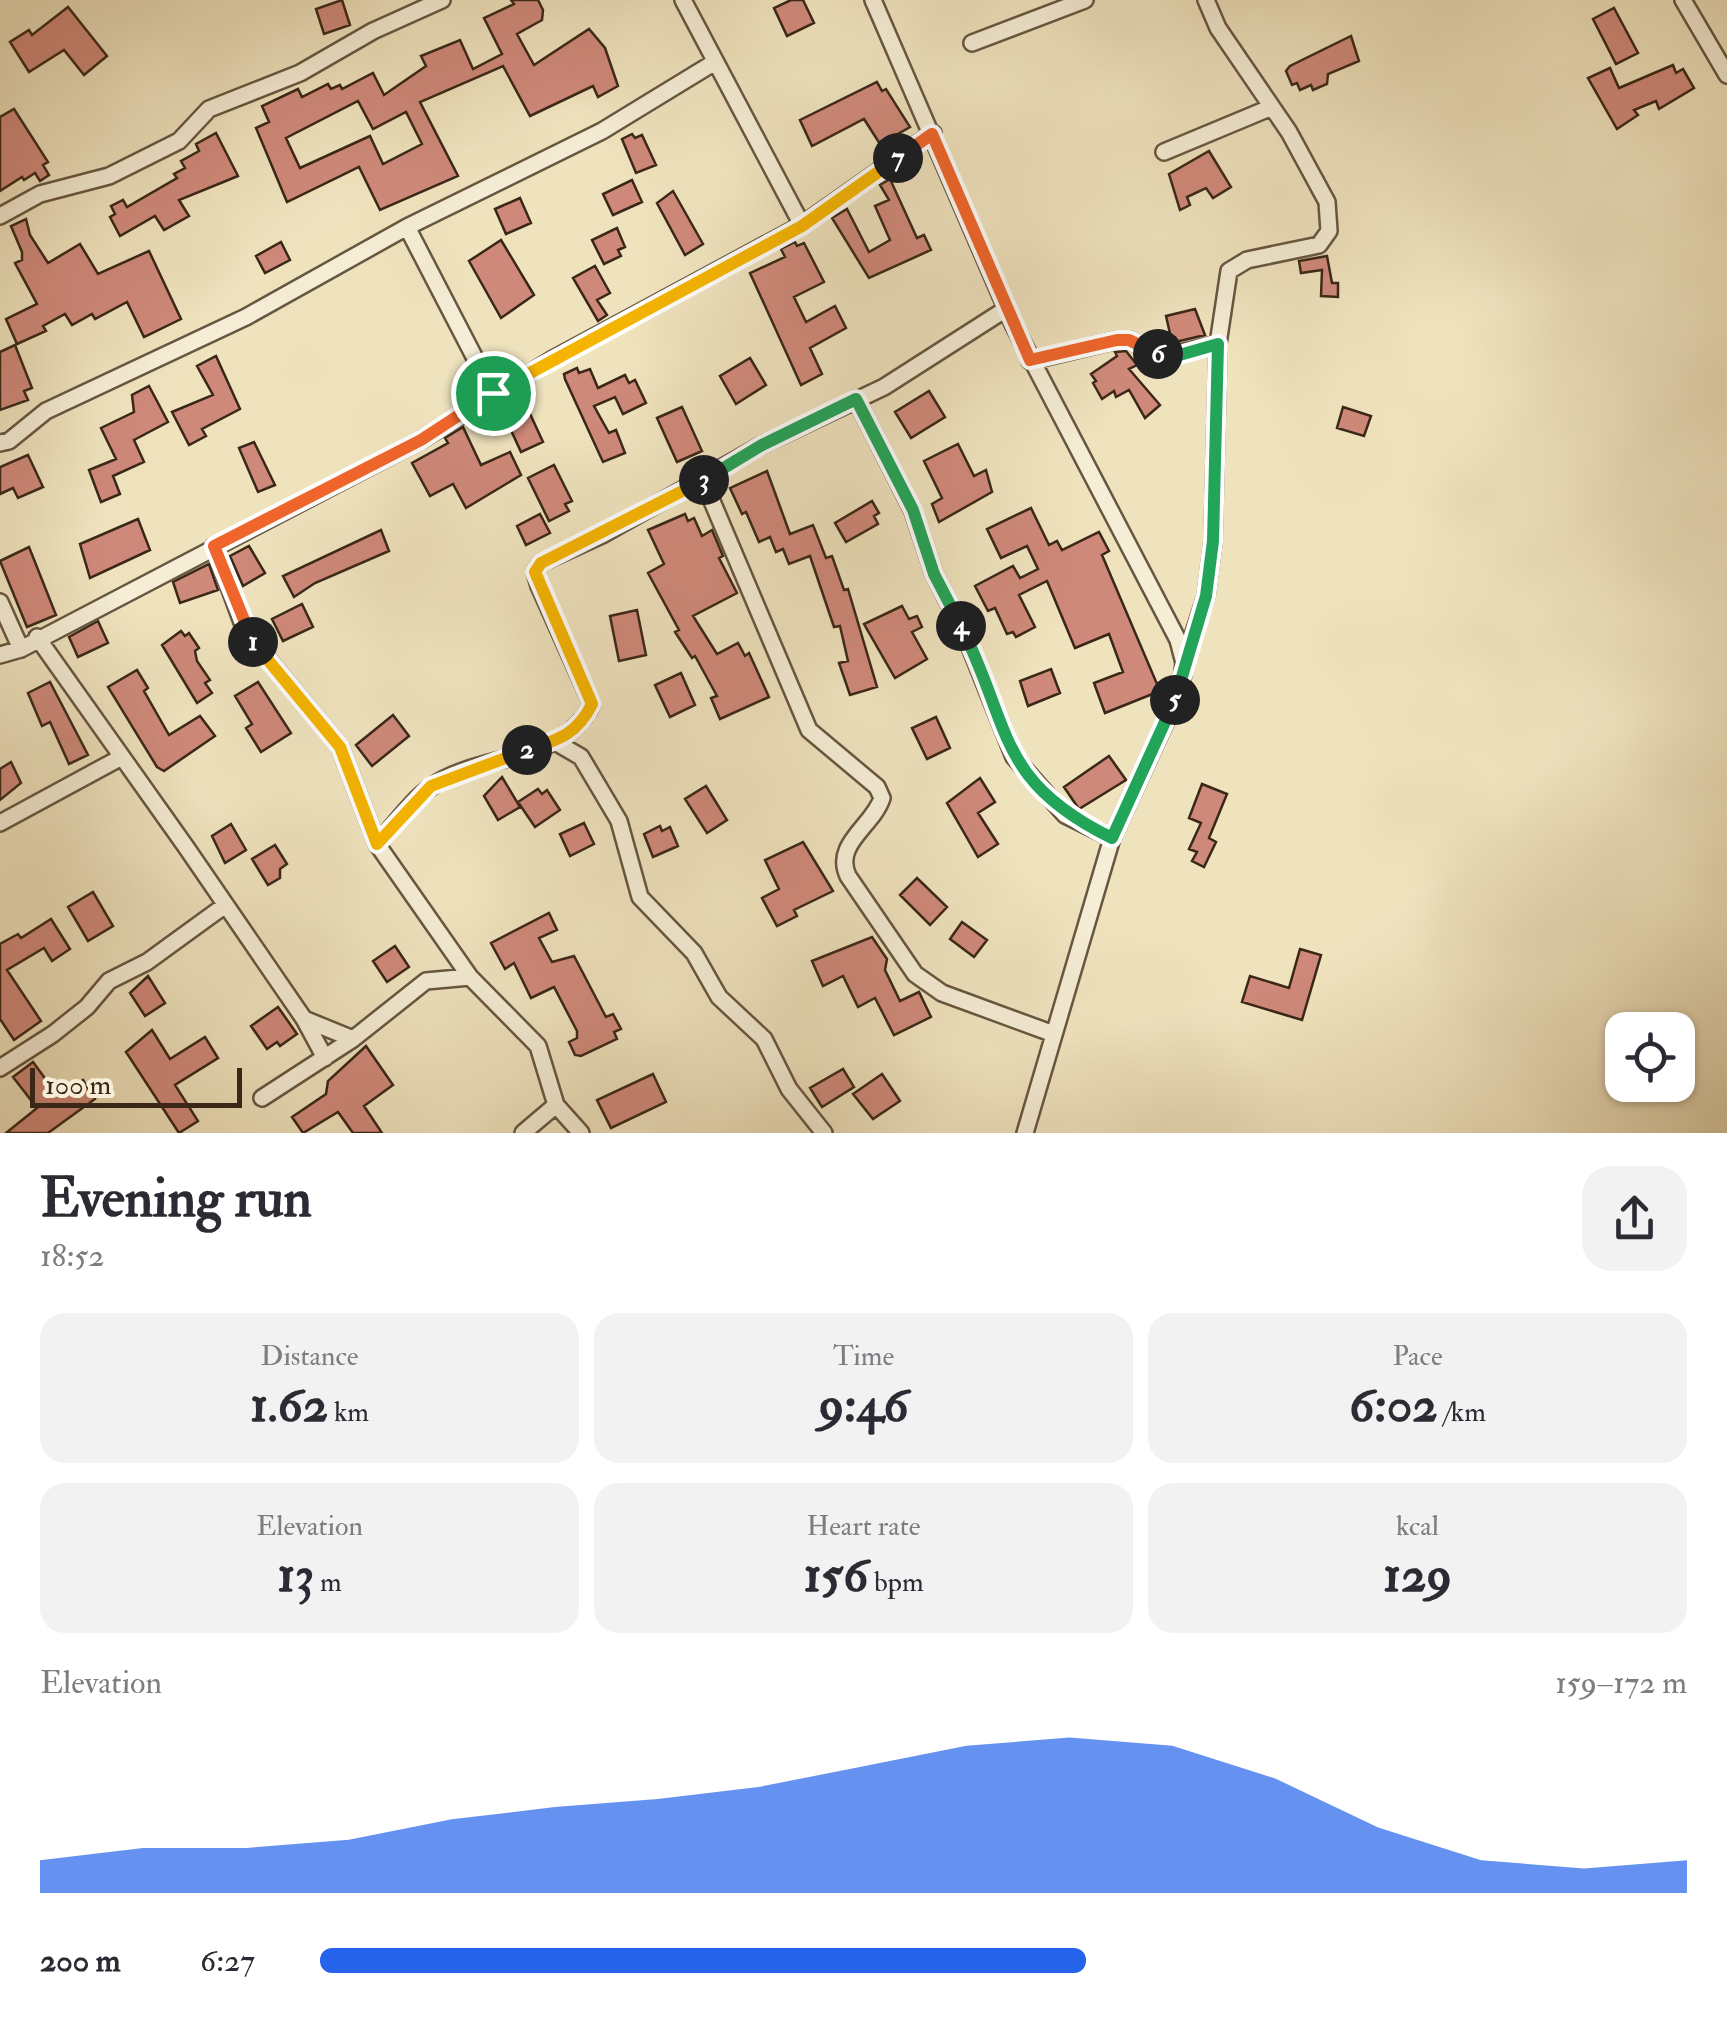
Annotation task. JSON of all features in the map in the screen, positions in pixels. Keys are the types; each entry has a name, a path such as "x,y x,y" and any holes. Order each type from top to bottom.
{"street":[{"path":"0,216 40,194 109,176 139,162 179,142 217,105 300,72 373,31 442,0"},
{"path":"683,0 802,226"},
{"path":"873,0 1006,310 1178,640 1184,663"},
{"path":"972,43 1085,0"},
{"path":"1025,1133 1051,1033 1112,838 1181,688 1184,663 1206,596 1213,541 1218,344 1228,271 1247,260 1319,245 1329,231 1327,202 1272,107 1218,28 1206,0"},
{"path":"1682,0 1727,75"},
{"path":"0,443 10,441 46,411 246,317 408,227 602,131 715,62"},
{"path":"1164,152 1272,107"},
{"path":"0,655 21,649 421,440 493,393 802,226 932,134"},
{"path":"408,227 493,393"},
{"path":"377,844 431,786 558,743 578,727 592,704 535,572 541,563 703,480 762,445 884,387 1006,310"},
{"path":"1030,360 1117,340 1129,340 1163,356 1218,344"},
{"path":"856,399 913,510 934,574 966,638 1014,757 1066,815 1112,838"},
{"path":"703,480 809,730 877,786 882,798 848,846 843,858 848,876 915,974 942,993 1051,1033"},
{"path":"214,546 246,633 340,747 377,844 470,977 538,1046 556,1106 581,1133"},
{"path":"0,602 21,649"},
{"path":"36,638 304,1019 326,1058"},
{"path":"558,743 582,758 618,821 640,897 694,953 719,996 764,1040 789,1089 824,1133"},
{"path":"0,823 120,758"},
{"path":"0,1068 54,1034 87,1007 109,981 148,962 224,906"},
{"path":"262,1098 326,1058 426,982 470,977"},
{"path":"304,1019 352,1039"},
{"path":"523,1133 556,1106"}],"building":[{"path":"342,0 350,25 324,34 316,9"},
{"path":"511,0 538,0 543,10 542,20 517,34 534,65 589,29 605,48 618,86 598,97 593,86 530,116 503,66 420,102 458,176 380,210 359,167 287,202 256,128 269,122 262,106 298,89 302,97 328,84 331,89 340,85 342,89 373,73 384,95 426,66 421,56 460,40 473,69 502,54 484,18 514,4","holes":["358,101 373,129 406,112 422,144 383,164 370,136 300,168 286,138"]},
{"path":"791,0 803,0 814,23 787,36 774,8"},
{"path":"68,7 107,56 84,75 64,50 29,72 10,42 29,30 32,35"},
{"path":"1614,8 1638,53 1616,64 1593,19"},
{"path":"1351,36 1359,61 1328,74 1327,84 1313,90 1311,85 1300,90 1297,83 1292,85 1286,71 1290,66"},
{"path":"1673,65 1676,73 1683,69 1694,88 1659,109 1656,101 1634,110 1638,115 1617,129 1588,78 1610,68 1619,88"},
{"path":"877,82 882,91 886,89 910,127 880,144 864,119 812,146 800,120"},
{"path":"14,109 48,162 43,165 49,175 40,181 35,173 24,180 22,177 0,191 0,117"},
{"path":"216,133 238,176 179,200 189,216 164,230 155,216 120,236 110,217 115,214 111,206 123,200 127,207 177,178 174,174 185,168 181,161 199,151 196,144"},
{"path":"632,134 635,138 642,135 656,165 636,173 622,139"},
{"path":"1209,151 1231,187 1213,198 1206,188 1187,197 1190,205 1180,210 1169,174"},
{"path":"890,179 917,238 924,235 931,250 869,278 832,218 847,209 869,252 890,240 875,206 889,200 880,185"},
{"path":"632,180 642,202 613,215 603,194"},
{"path":"673,191 703,244 685,255 657,203"},
{"path":"520,198 531,223 506,234 495,209"},
{"path":"26,219 30,235 48,263 80,244 98,274 149,251 181,319 144,337 127,302 95,319 92,314 72,325 65,314 43,326 46,331 17,344 6,319 37,304 15,263 22,260 22,252 11,226"},
{"path":"617,228 625,247 618,250 621,256 604,264 592,240"},
{"path":"501,240 534,295 501,318 469,261"},
{"path":"281,242 290,260 265,273 256,256"},
{"path":"795,242 797,246 804,243 824,282 794,297 806,322 835,306 846,328 810,348 822,374 801,385 750,273 785,257 781,249"},
{"path":"1327,256 1332,283 1338,283 1338,297 1321,296 1322,270 1301,273 1299,261"},
{"path":"595,266 610,293 597,300 607,315 598,321 573,278"},
{"path":"1195,309 1205,335 1167,344 1166,339 1171,338 1166,316"},
{"path":"15,345 32,388 24,391 28,400 0,410 0,352"},
{"path":"1126,351 1137,365 1129,369 1160,405 1145,418 1129,390 1116,397 1114,391 1102,399 1093,383 1096,381 1091,374 1117,356 1115,352"},
{"path":"216,356 240,409 202,429 206,436 189,445 172,412 213,395 197,366"},
{"path":"750,358 766,385 736,404 720,376"},
{"path":"577,368 579,373 590,369 598,388 625,375 629,383 635,380 646,403 623,414 615,397 594,406 609,433 616,430 625,453 603,462 565,379 564,374"},
{"path":"149,386 168,422 134,440 144,462 113,476 120,494 101,502 89,470 116,459 101,428 134,412 132,395"},
{"path":"929,391 945,417 911,438 895,412"},
{"path":"525,403 543,442 521,452 503,413"},
{"path":"682,407 702,451 677,462 657,418"},
{"path":"1343,407 1371,416 1364,436 1337,428"},
{"path":"463,427 481,465 510,452 521,475 466,508 453,484 430,496 412,463 448,443 445,438"},
{"path":"254,442 275,485 258,492 239,448"},
{"path":"958,444 974,476 986,470 992,492 939,522 932,504 942,498 924,461"},
{"path":"28,455 43,487 18,498 13,488 0,494 0,467"},
{"path":"554,465 572,501 565,504 569,511 549,521 528,478"},
{"path":"767,471 790,534 813,525 826,558 832,556 844,590 848,589 877,687 850,695 839,663 848,661 840,626 834,627 810,556 789,564 783,549 776,552 770,537 759,542 746,512 742,514 730,488"},
{"path":"872,501 879,513 874,516 878,524 846,542 835,523"},
{"path":"1031,508 1049,545 1057,541 1062,550 1099,532 1109,551 1102,555 1160,691 1105,713 1094,683 1123,672 1109,634 1075,648 1047,581 1019,595 1035,627 1016,637 1013,632 1007,634 995,608 988,611 975,586 1013,566 1020,578 1038,569 1027,546 1001,558 987,529"},
{"path":"540,514 550,533 526,545 517,526"},
{"path":"685,514 688,521 694,518 702,536 712,530 723,556 719,558 737,593 693,616 717,654 738,643 745,656 749,653 769,697 720,719 711,698 717,696 695,656 692,658 675,632 679,630 648,573 664,564 648,530"},
{"path":"138,519 150,550 90,578 80,544"},
{"path":"381,530 389,551 315,583 294,597 283,576"},
{"path":"249,546 265,573 243,586 230,556"},
{"path":"29,547 56,615 27,627 0,561"},
{"path":"209,564 218,590 180,603 173,582"},
{"path":"302,604 313,627 283,641 272,619"},
{"path":"902,606 909,619 917,616 922,627 912,632 927,659 895,678 864,624"},
{"path":"637,610 646,655 619,661 610,616"},
{"path":"98,621 108,643 78,657 69,637"},
{"path":"181,631 185,636 189,633 199,648 195,651 197,661 210,680 205,683 212,693 197,703 162,645"},
{"path":"1051,669 1060,693 1028,706 1020,681"},
{"path":"137,670 169,735 200,716 215,736 164,771 157,767 108,687"},
{"path":"681,673 695,705 670,717 655,685"},
{"path":"50,682 88,755 69,764 50,722 42,726 28,693"},
{"path":"258,682 291,733 261,752 246,728 252,724 235,696"},
{"path":"393,715 409,736 372,766 356,745"},
{"path":"936,717 950,748 927,759 912,728"},
{"path":"1109,756 1126,780 1079,809 1064,787"},
{"path":"11,762 21,783 0,800 0,769"},
{"path":"502,777 520,807 498,820 484,796"},
{"path":"980,778 995,802 978,813 998,844 978,857 947,803"},
{"path":"1202,784 1227,794 1209,838 1216,842 1204,867 1192,861 1197,852 1189,849 1201,823 1189,818"},
{"path":"706,786 727,820 707,833 685,799"},
{"path":"538,789 542,794 547,790 560,810 535,827 518,802"},
{"path":"584,823 594,844 570,856 560,834"},
{"path":"231,824 246,850 225,863 212,836"},
{"path":"660,826 662,831 670,827 678,846 653,857 644,834"},
{"path":"803,842 833,891 794,910 797,916 777,926 762,898 779,889 765,860"},
{"path":"275,845 287,864 280,869 280,878 268,885 252,859"},
{"path":"917,878 947,907 930,925 900,895"},
{"path":"93,892 113,926 88,941 68,907"},
{"path":"549,913 557,930 539,938 552,962 574,956 606,1017 613,1014 621,1029 614,1032 617,1039 581,1056 575,1055 569,1042 577,1038 577,1031 554,987 531,998 514,963 505,969 491,943"},
{"path":"51,919 70,949 52,961 44,948 7,970 41,1021 14,1040 0,1019 0,944 18,934 21,938"},
{"path":"962,922 987,940 974,957 950,939"},
{"path":"872,937 887,959 885,970 900,1001 919,992 931,1017 894,1035 875,998 858,1007 843,976 823,986 812,961"},
{"path":"395,946 409,967 387,982 373,961"},
{"path":"1300,949 1321,955 1302,1020 1242,1002 1250,976 1289,988"},
{"path":"148,976 165,1003 145,1016 130,993"},
{"path":"278,1007 297,1034 280,1046 277,1042 267,1049 251,1026"},
{"path":"152,1030 170,1059 205,1037 218,1058 175,1085 198,1121 179,1133 126,1052"},
{"path":"366,1046 393,1085 364,1106 382,1133 353,1133 338,1112 303,1133 292,1117 326,1094 328,1081"},
{"path":"33,1062 58,1096 83,1080 95,1099 48,1133 6,1133 37,1108 13,1077"},
{"path":"843,1069 854,1087 822,1107 810,1088"},
{"path":"653,1074 666,1102 611,1128 597,1100"},
{"path":"882,1074 900,1101 873,1119 853,1094"}],"route":[{"path":"932,134 1030,360 1117,340 1129,340 1163,356 1218,344 1213,541 1206,596 1184,663 1181,688 1112,838 1066,815 1028,778 1014,757 966,638 934,574 913,510 876,446 856,399 762,445 602,536 541,563 535,572 539,586 592,704 586,716 558,743 549,742 431,786 377,844 340,747 246,633 214,546 421,440 493,393 714,270 802,226 932,134"}]}
